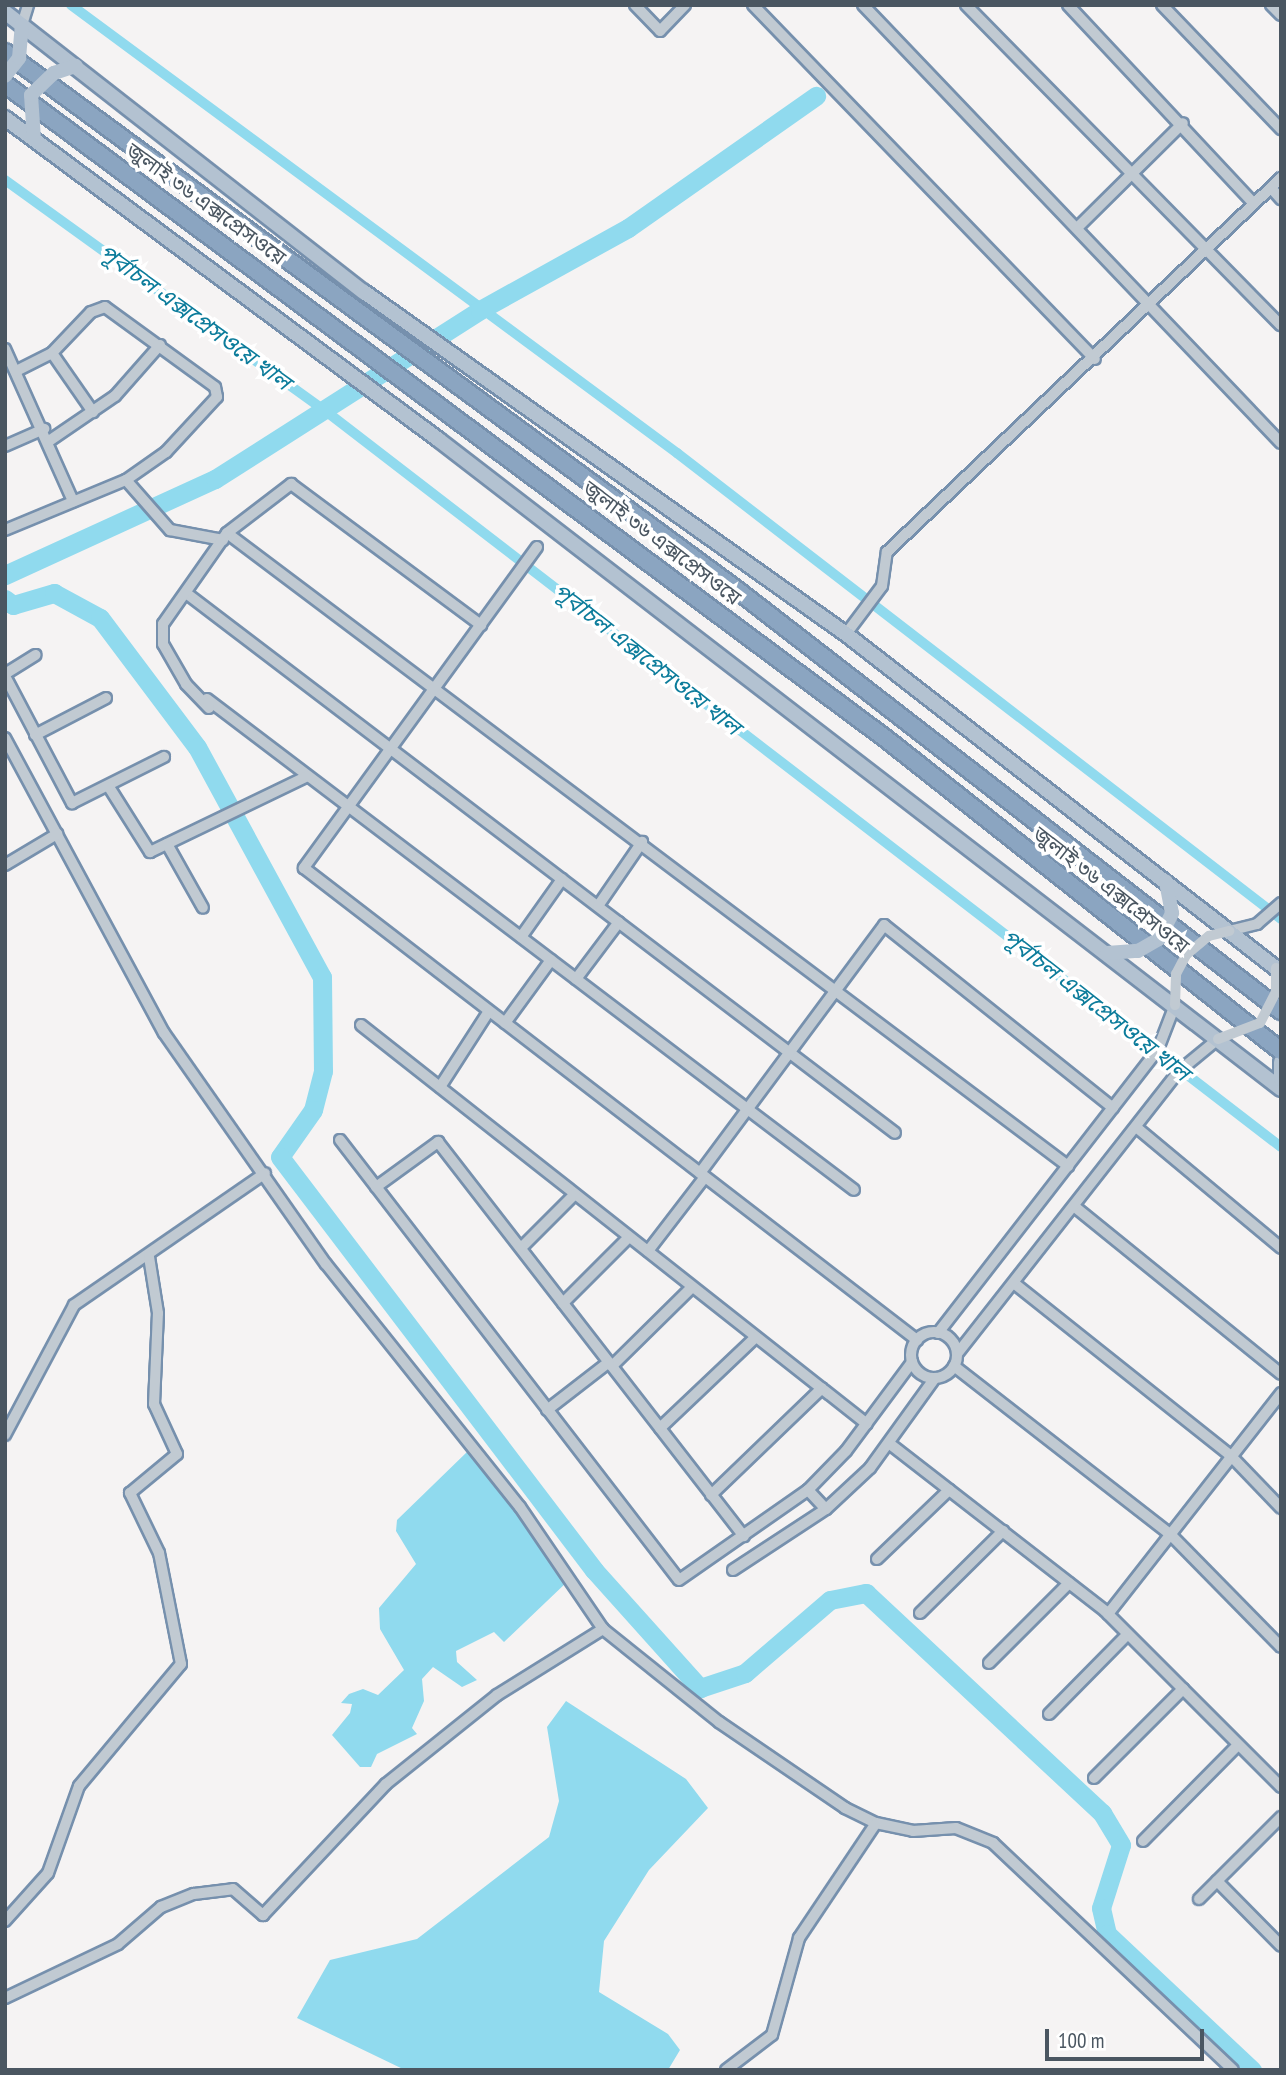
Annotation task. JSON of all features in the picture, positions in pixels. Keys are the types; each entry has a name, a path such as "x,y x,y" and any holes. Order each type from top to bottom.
{"highway":[{"name":"জুলাই ৩৬ এক্সপ্রেসওয়ে","path":"5,52 737,590 1281,1011"},
{"name":"জুলাই ৩৬ এক্সপ্রেসওয়ে","path":"5,84 455,413 885,738 1281,1051"}],"main road":[{"path":"5,12 172,138 363,292 846,634 1229,932 1279,965"},
{"path":"5,76 19,58 22,25"},
{"path":"34,139 31,95 54,73 76,66"},
{"path":"5,118 439,440 1013,879 1281,1089"},
{"path":"1107,953 1146,949 1159,939 1172,913 1166,882"},
{"path":"1281,1062 1281,1079"}],"street":[{"path":"22,25 28,5"},
{"path":"635,5 660,31 685,5"},
{"path":"753,5 1095,359"},
{"path":"863,5 1079,226 1281,443"},
{"path":"966,5 1281,325"},
{"path":"1068,5 1183,123 1254,204"},
{"path":"1162,5 1281,129"},
{"path":"1271,5 1281,15"},
{"path":"1079,226 1183,123"},
{"path":"846,634 882,586 887,552 1095,359 1281,178"},
{"path":"1270,188 1281,199"},
{"path":"5,530 74,501 83,503 126,480 166,452 217,397 215,387 105,307 91,312 52,353 11,368"},
{"path":"49,441 93,412 160,345"},
{"path":"5,349 11,368 44,429 74,501"},
{"path":"52,353 93,412"},
{"path":"5,446 44,429"},
{"path":"126,480 161,522 184,535 225,536 437,685 1068,1166"},
{"path":"481,625 291,484 225,536 160,632 186,684 346,809 522,937 854,1190"},
{"path":"537,547 304,868 917,1340"},
{"path":"186,593 895,1133"},
{"path":"35,655 5,675 72,803 109,787 164,757"},
{"path":"35,735 106,698"},
{"path":"207,699 308,776 346,809"},
{"path":"5,738 164,1033 265,1173 326,1264 520,1507 603,1629 719,1722 876,1823 913,1831 956,1828 993,1843 1233,2070"},
{"path":"109,787 150,852 252,799 308,776"},
{"path":"5,865 57,834"},
{"path":"598,906 642,842"},
{"path":"167,844 203,908"},
{"path":"522,937 562,879"},
{"path":"917,1340 938,1333 1146,1066 1173,1024 1176,974 1186,955 1209,936 1257,924 1281,903"},
{"path":"576,979 619,922"},
{"path":"648,1251 748,1109 884,925 1114,1108"},
{"path":"505,1023 551,960"},
{"path":"733,1570 826,1509 890,1444 935,1378 955,1360 1170,1084 1218,1039 1260,1023 1276,991 1279,965"},
{"path":"440,1087 489,1011"},
{"path":"361,1025 867,1424"},
{"path":"1136,1127 1281,1248"},
{"path":"340,1140 679,1580 808,1490 867,1424 912,1362 917,1340"},
{"path":"376,1187 438,1142 744,1536"},
{"path":"5,1435 74,1305 149,1257 265,1173"},
{"path":"521,1248 575,1194"},
{"path":"1075,1207 1281,1374"},
{"path":"563,1303 629,1237"},
{"path":"5,1921 48,1873 79,1786 181,1664 159,1553 130,1493 177,1454 154,1404 158,1313 149,1257"},
{"path":"1015,1284 1231,1456 1281,1508"},
{"path":"547,1410 610,1364 692,1287"},
{"path":"938,1333 955,1360 1170,1534 1281,1647"},
{"path":"660,1428 756,1337"},
{"path":"912,1362 935,1378"},
{"path":"711,1495 822,1388"},
{"path":"1108,1614 1281,1393"},
{"path":"890,1444 1108,1614 1281,1787"},
{"path":"808,1490 826,1509"},
{"path":"877,1559 949,1490"},
{"path":"920,1613 1003,1531"},
{"path":"989,1662 1069,1583"},
{"path":"5,1998 118,1944 161,1907 194,1894 233,1889 263,1915 386,1784 497,1695 603,1629"},
{"path":"1049,1714 1128,1634"},
{"path":"1094,1778 1183,1689"},
{"path":"1143,1841 1238,1745"},
{"path":"1199,1899 1279,1822"},
{"path":"726,2070 772,2035 799,1938 876,1823"},
{"path":"1217,1881 1281,1945"}],"water":[{"path":"468,1451 568,1581 504,1642 494,1632 456,1651 457,1662 477,1680 462,1687 433,1667 422,1679 424,1701 412,1728 417,1734 377,1754 371,1767 360,1767 332,1735 350,1713 352,1704 341,1703 349,1694 363,1689 378,1695 404,1670 380,1629 379,1608 416,1564 396,1531 397,1520"},
{"path":"566,1701 686,1779 708,1808 649,1870 604,1941 599,1992 668,2034 680,2050 668,2070 405,2070 297,2018 330,1960 417,1939 549,1837 559,1801 547,1727"}],"waterway":[{"name":"পূর্বাচল এক্সপ্রেসওয়ে খাল","path":"71,5 677,453 1281,919"},
{"path":"5,575 215,479 480,310 628,228 816,96"},
{"name":"পূর্বাচল এক্সপ্রেসওয়ে খাল","path":"5,180 323,409 1281,1147"},
{"path":"5,599 13,605 54,593 100,618 197,747 322,977 323,1071 313,1110 280,1157 594,1570 700,1688 745,1673 830,1600 866,1593 1102,1813 1121,1845 1101,1908 1107,1934 1252,2070"}]}
